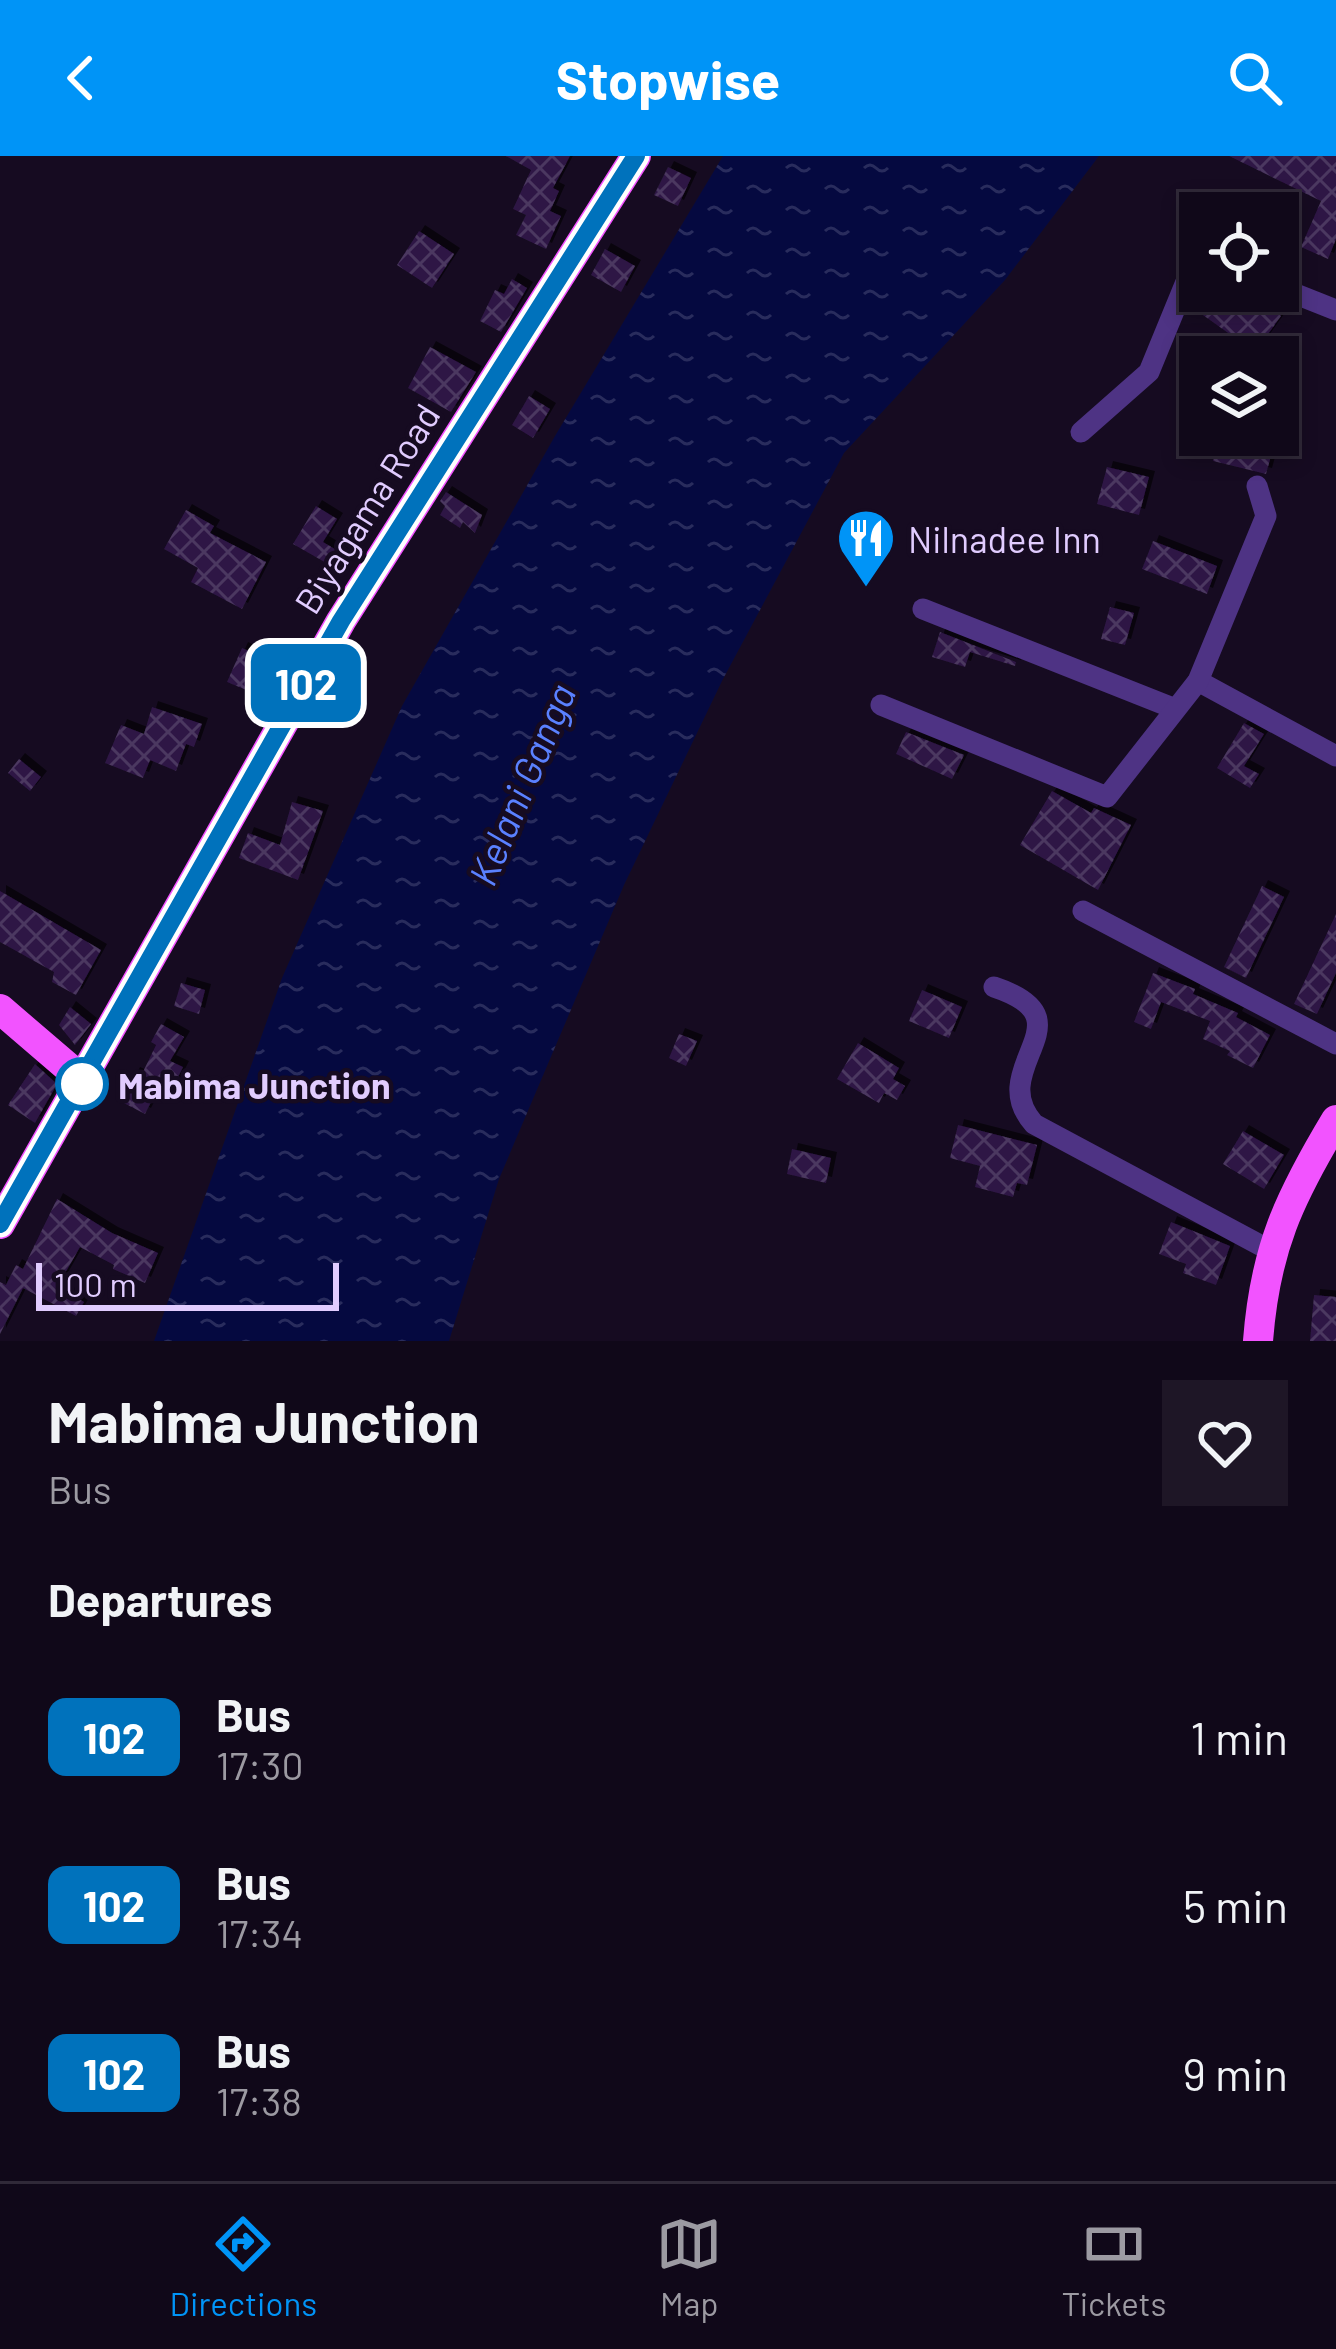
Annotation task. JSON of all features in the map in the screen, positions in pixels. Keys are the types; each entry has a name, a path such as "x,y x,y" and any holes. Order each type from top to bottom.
{"main road":[{"name":"Biyagama Road","path":"0,1224 341,621 636,156"},
{"path":"0,1009 84,1081"},
{"path":"1258,1341 1271,1250 1291,1200 1336,1120"}],"street":[{"path":"1299,295 1336,310"},
{"path":"1081,431 1149,372 1179,297"},
{"path":"881,705 1107,797 1198,681 1266,516 1257,487"},
{"path":"923,609 1173,708"},
{"path":"1198,681 1336,756"},
{"path":"1082,911 1336,1044"},
{"path":"994,987 1026,998 1037,1012 1038,1030 1017,1088 1020,1108 1034,1124 1271,1250"}],"water":[{"name":"Kelani Ganga","path":"723,156 1099,156 1005,280 844,453 722,681 624,885 499,1179 449,1341 154,1341 282,978 402,706 555,436"}],"building":[{"path":"506,156 570,156 553,188 559,191 550,211 561,216 546,249 516,235 526,215 513,209 531,170"},
{"path":"1229,156 1336,156 1336,239 1328,259 1301,247 1321,201"},
{"path":"668,167 691,178 678,206 654,195"},
{"path":"419,231 454,254 432,288 397,265"},
{"path":"605,249 635,266 621,292 591,275"},
{"path":"512,279 527,288 501,332 480,321 495,290 504,294"},
{"path":"1275,312 1281,316 1267,336 1232,336 1200,313"},
{"path":"430,347 476,372 451,412 408,388"},
{"path":"529,396 550,409 533,438 512,425"},
{"path":"1214,456 1271,456 1266,474 1213,461"},
{"path":"1107,467 1149,477 1139,515 1097,504"},
{"path":"446,492 482,515 475,533 463,522 460,528 440,515"},
{"path":"316,506 337,519 323,542 343,554 335,568 293,544"},
{"path":"186,510 214,526 210,533 266,562 242,609 191,582 198,568 164,549"},
{"path":"1153,541 1217,566 1207,594 1142,569"},
{"path":"1110,607 1134,613 1125,645 1101,639"},
{"path":"940,632 1016,662 1015,666 970,652 965,667 932,657"},
{"path":"242,648 270,660 256,694 227,682"},
{"path":"152,707 202,724 194,747 186,744 176,771 150,760 143,778 105,763 121,725 144,734"},
{"path":"1244,723 1264,734 1244,766 1259,774 1250,788 1217,768"},
{"path":"906,732 964,755 952,779 896,754"},
{"path":"19,759 41,777 30,791 8,773"},
{"path":"1052,791 1091,813 1094,808 1131,825 1098,890 1020,845"},
{"path":"292,802 323,811 298,880 239,858 248,833 280,845"},
{"path":"1262,886 1284,897 1246,978 1224,967"},
{"path":"0,891 101,950 76,995 52,982 54,972 0,942"},
{"path":"1336,914 1336,973 1317,1014 1294,1004"},
{"path":"1153,973 1195,989 1193,994 1238,1013 1236,1017 1270,1035 1253,1068 1203,1039 1210,1021 1161,1002 1151,1029 1134,1022"},
{"path":"181,983 205,990 199,1014 174,1006"},
{"path":"922,990 962,1007 949,1038 909,1021"},
{"path":"70,1007 91,1024 75,1045 59,1025"},
{"path":"161,1024 184,1037 170,1061 183,1067 175,1083 163,1078 145,1114 120,1101 134,1073 141,1076"},
{"path":"679,1034 697,1041 686,1066 669,1058"},
{"path":"858,1043 899,1068 893,1079 905,1086 897,1100 884,1093 879,1103 837,1079"},
{"path":"35,1064 57,1084 35,1123 8,1105"},
{"path":"958,1125 1037,1145 1027,1185 1017,1183 1013,1197 975,1187 980,1166 950,1158"},
{"path":"1243,1131 1284,1155 1264,1189 1223,1164"},
{"path":"792,1149 831,1158 826,1183 787,1174"},
{"path":"57,1199 112,1233 158,1253 145,1283 80,1247 57,1287 84,1302 76,1316 23,1288 0,1334 0,1282 6,1285 16,1265 23,1269"},
{"path":"1171,1222 1230,1246 1216,1285 1183,1273 1186,1264 1159,1254"},
{"path":"1314,1295 1336,1297 1336,1341 1310,1341"}],"bus line":[{"name":"102","path":"0,1224 341,621 636,156"}],"place":[{"name":"Nilnadee Inn","path":"866,589"},
{"name":"Mabima Junction","path":"82,1084"}]}
